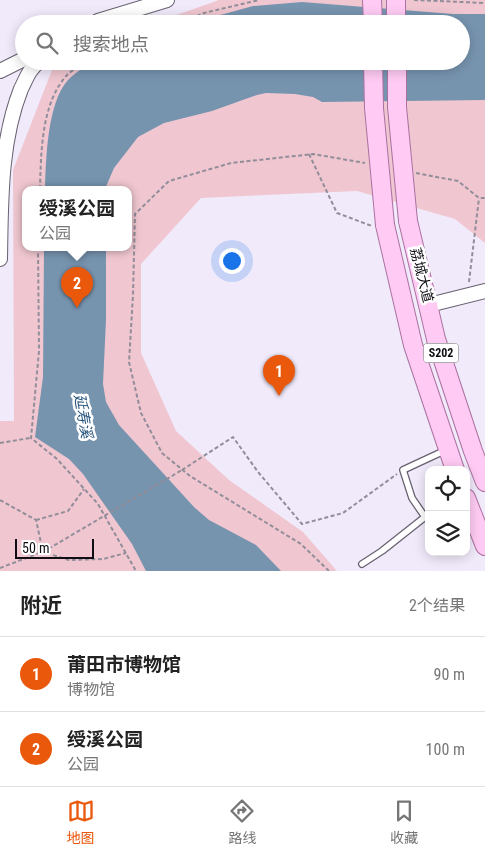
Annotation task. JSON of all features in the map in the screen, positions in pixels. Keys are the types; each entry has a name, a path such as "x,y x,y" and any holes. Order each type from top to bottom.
{"main road":[{"path":"372,0 373,15"},
{"path":"396,0 396,15"},
{"name":"荔城大道","path":"373,70 374,108 386,228 413,345 454,466"},
{"name":"荔城大道","path":"397,70 397,107 408,221 436,339 485,482"},
{"path":"470,508 485,546"}],"street":[{"path":"119,15 167,0"},
{"path":"0,71 15,64"},
{"path":"0,259 1,174 12,109 30,70"},
{"path":"429,304 485,291"}],"lane":[{"path":"362,564 382,551 425,517 412,498 403,470 448,450"}],"path":[{"path":"199,15 259,0"},
{"path":"414,0 485,3"},
{"path":"40,186 41,141 53,96 68,73 74,70"},
{"path":"309,154 337,213 386,228"},
{"path":"329,571 301,544 182,470 162,453 140,413 129,362 135,214 169,181 231,163 309,154 371,164"},
{"path":"410,172 458,181 480,198 485,198"},
{"path":"467,295 480,198"},
{"path":"31,438 39,351 38,251"},
{"path":"0,568 43,552 182,470 233,437 258,472 302,524 343,512 403,470"},
{"path":"0,443 31,438 57,459 98,504 136,571"},
{"path":"0,500 36,520 68,511 84,488"},
{"path":"36,520 43,552"},
{"path":"43,552 69,560 102,559 126,553"}],"shaded area":[{"path":"219,0 485,0 485,243 455,219 357,191 201,198 141,264 141,353 176,431 229,480 303,532 337,571 0,571 0,421 14,421 13,170 52,70 470,70 470,15 176,15"}],"water":[{"path":"302,2 453,14 485,14 485,100 322,102 313,97 295,94 266,93 212,111 164,123 138,137 114,168 106,186 45,186 49,132 56,103 61,90 68,80 81,70 470,70 470,15 220,15 253,6"},
{"name":"延寿溪","path":"44,251 106,251 106,320 103,384 106,402 119,425 194,507 209,520 256,545 281,571 146,571 132,544 83,474 69,459 35,437 43,377"}],"place":[{"name":"绶溪公园","path":"77,308"},
{"name":"莆田市博物馆","path":"279,396"}]}
